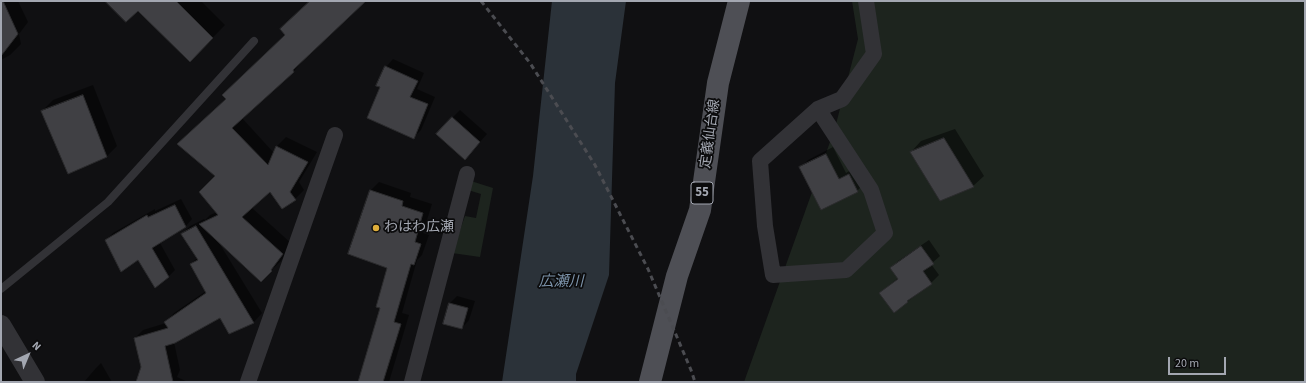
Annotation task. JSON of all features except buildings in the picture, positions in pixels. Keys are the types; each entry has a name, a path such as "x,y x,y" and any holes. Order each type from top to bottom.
{"main road":[{"name":"定義仙台線","path":"650,382 678,276 700,210 718,83 739,1"}],"street":[{"path":"818,108 871,190 885,234 846,270 773,275 765,226 760,161 818,108 842,99 874,54 866,1"},
{"path":"248,382 335,135"},
{"path":"412,382 467,174"},
{"path":"1,325 36,382"}],"lane":[{"path":"1,289 108,202 254,41"}],"shaded area":[{"path":"852,1 1305,1 1305,382 744,382 835,128 858,39"},
{"path":"471,181 493,188 480,257 452,253 465,216 476,218 481,194 468,190"}],"water":[{"name":"広瀬川","path":"552,1 626,1 615,83 609,275 576,374 576,382 502,382 533,176"}],"railway":[{"path":"481,1 530,63 595,165 648,269 695,382"}],"place":[{"name":"わはわ広瀬","path":"376,228"}]}
